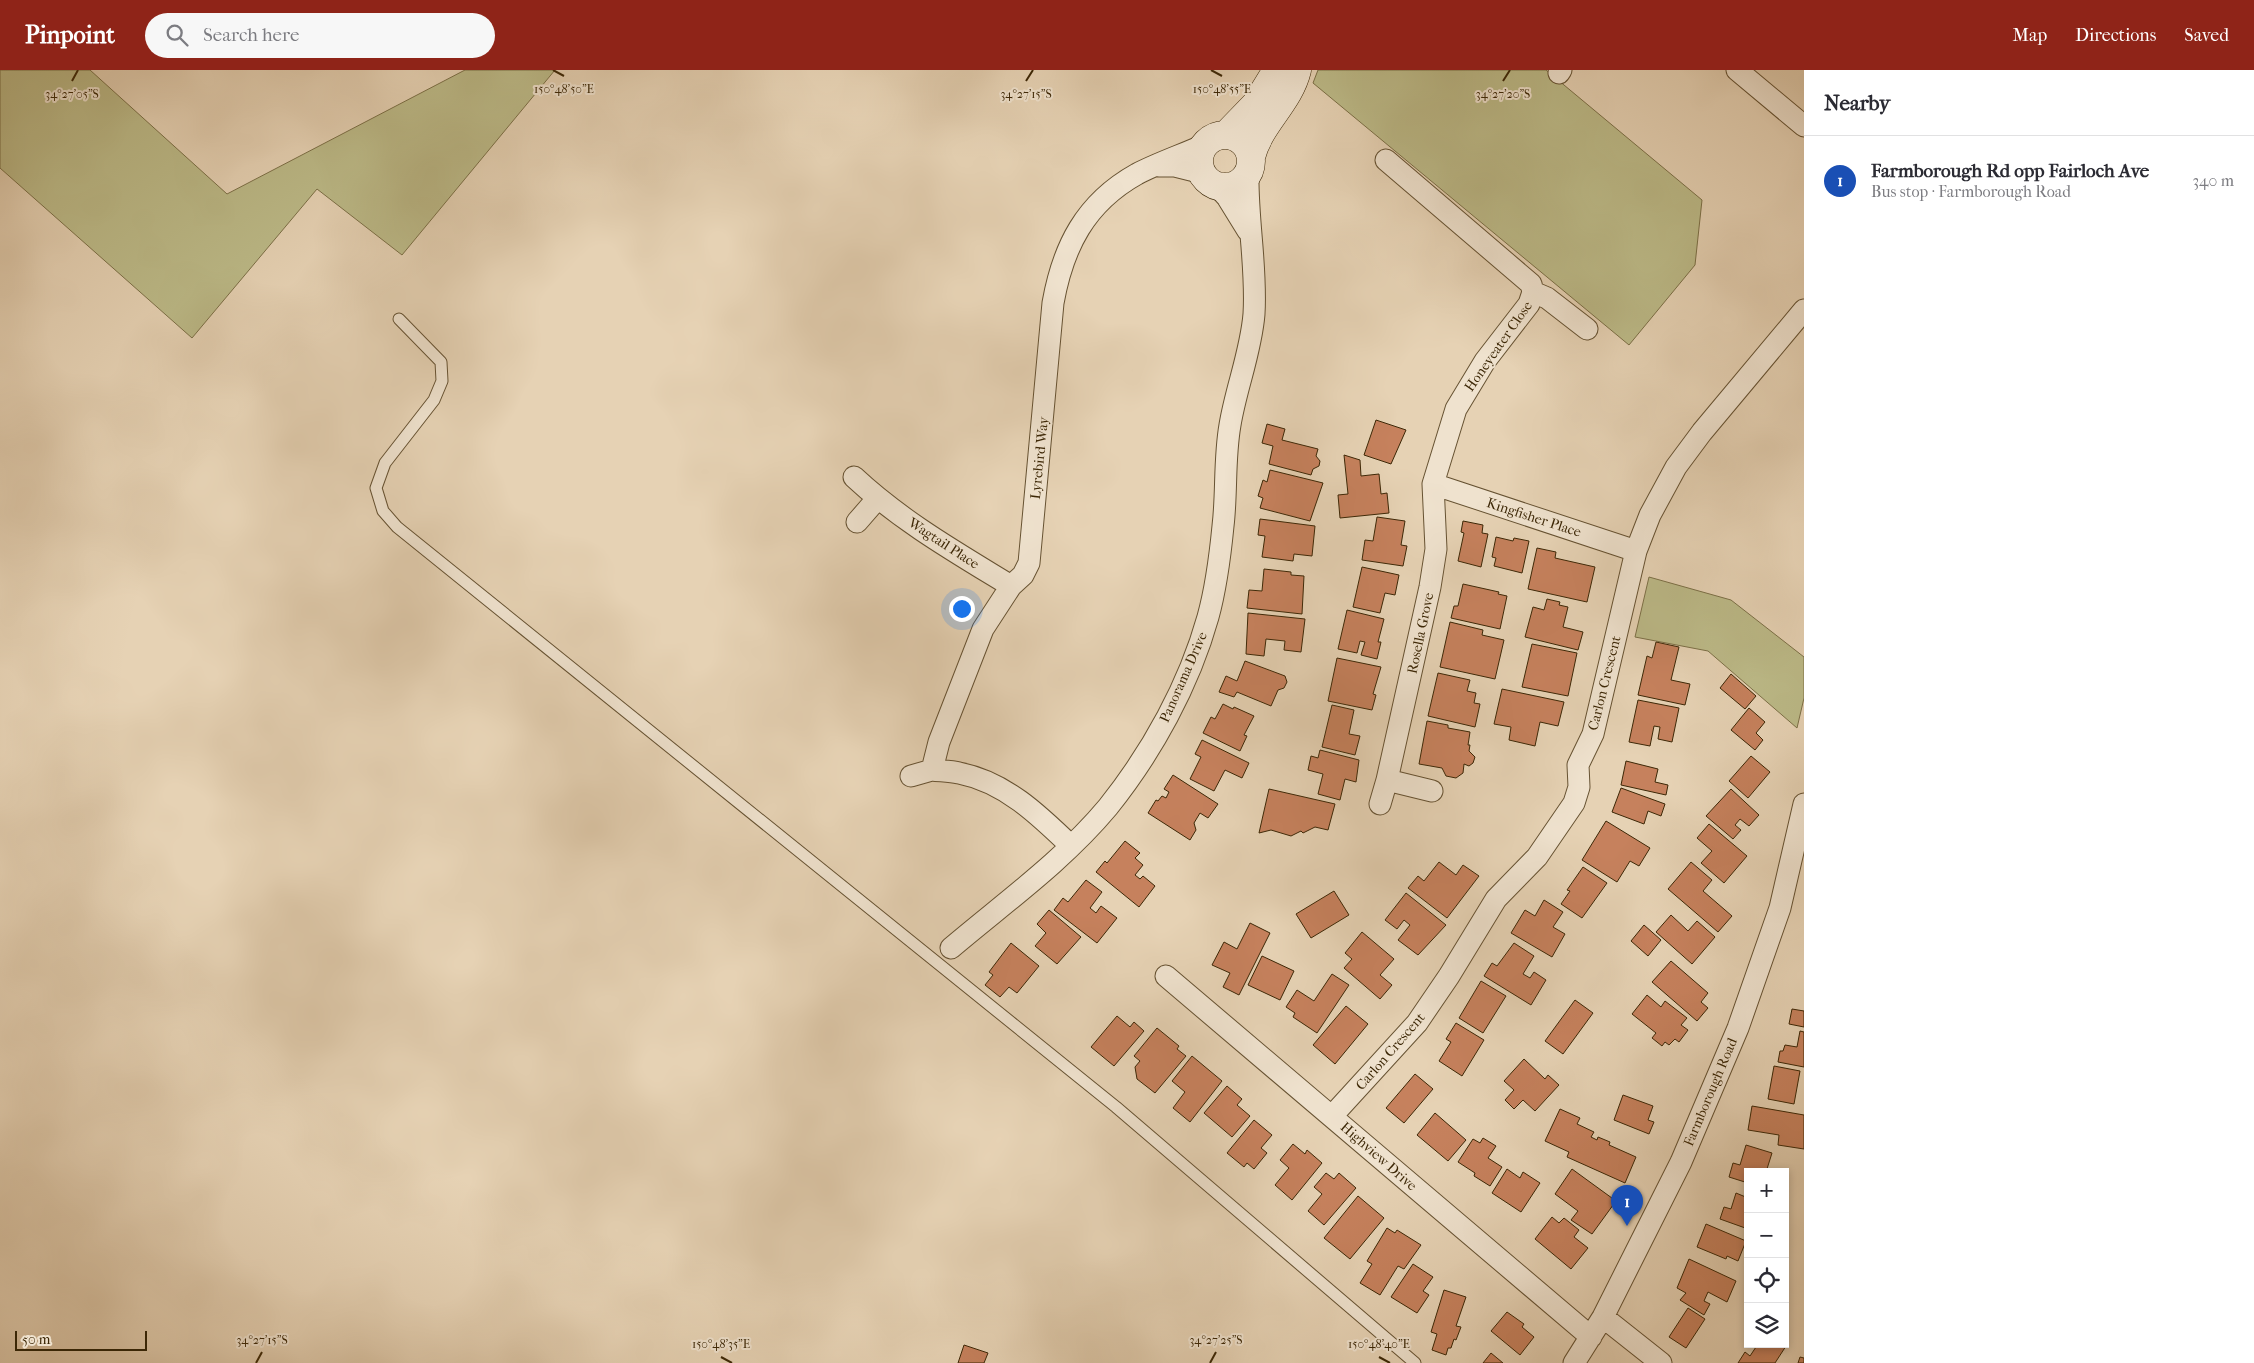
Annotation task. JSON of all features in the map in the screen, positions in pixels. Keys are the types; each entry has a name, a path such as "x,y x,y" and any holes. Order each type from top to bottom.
{"street":[{"path":"1215,140 1234,135 1245,143 1249,165 1234,185 1209,179 1200,156 1215,140 1256,104 1277,70"},
{"name":"Panorama Drive","path":"951,948 1071,846 1107,808 1132,774 1156,736 1193,662 1208,617 1216,581 1224,524 1230,424 1250,344 1254,312 1249,165 1259,135 1291,88 1297,70"},
{"path":"1737,70 1804,126"},
{"name":"Lyrebird Way","path":"932,770 939,742 983,629 1011,586 1023,575 1029,563 1053,304 1058,274 1066,250 1078,228 1095,207 1119,186 1138,174 1215,140"},
{"name":"Honeyeater Close","path":"1386,160 1532,284 1533,292 1529,304 1489,355 1467,389 1452,423 1433,484"},
{"name":"Lyrebird Way","path":"1156,166 1175,166 1209,179"},
{"name":"Panorama Drive","path":"1209,179 1231,204 1250,235"},
{"name":"Honeyeater Close","path":"1533,292 1547,298 1586,329"},
{"name":"Carlon Crescent","path":"1332,1116 1417,1023 1449,976 1496,898 1537,857 1574,803 1579,787 1578,765 1592,734 1636,551 1650,515 1676,466 1804,310"},
{"name":"Wagtail Place","path":"854,477 878,499 929,535 1011,586"},
{"name":"Kingfisher Place","path":"1433,484 1636,551"},
{"name":"Rosella Grove","path":"1380,804 1387,780 1436,549 1433,484"},
{"path":"857,522 878,499"},
{"path":"911,776 932,770 960,773 998,786 1035,812 1071,846"},
{"path":"1387,780 1432,790"},
{"name":"Farmborough Road","path":"1574,1363 1603,1318 1681,1162 1738,1028 1780,908 1804,804"},
{"name":"Highview Drive","path":"1166,976 1591,1337"},
{"path":"1603,1318 1661,1363"}],"lane":[{"path":"399,319 442,362 442,381 434,400 385,463 376,488 383,511 396,527 1116,1107 1415,1363"}],"shaded area":[{"path":"0,70 90,70 227,194 465,70 555,70 402,255 317,189 192,338 0,168"},
{"path":"1318,70 1546,70 1702,200 1695,265 1629,345 1313,83"},
{"path":"1649,577 1731,600 1804,657 1804,698 1797,728 1708,651 1635,637"}],"building":[{"path":"1376,420 1406,430 1391,464 1364,455"},
{"path":"1267,424 1285,429 1282,440 1318,449 1316,456 1320,461 1319,466 1313,469 1311,475 1269,464 1273,446 1262,443"},
{"path":"1344,455 1360,460 1361,476 1379,474 1381,494 1387,493 1389,513 1340,518 1338,495 1348,494"},
{"path":"1270,470 1323,483 1310,521 1260,508 1263,498 1258,496 1263,480 1267,482"},
{"path":"1377,517 1405,521 1401,545 1407,546 1403,566 1362,560 1365,540 1373,541"},
{"path":"1260,519 1315,526 1312,556 1294,554 1293,561 1262,557 1265,536 1258,535"},
{"path":"1463,521 1483,525 1482,533 1488,534 1481,567 1458,561 1464,533 1461,532"},
{"path":"1496,537 1513,541 1514,538 1529,541 1522,573 1494,566 1496,558 1492,557"},
{"path":"1537,548 1556,552 1555,558 1595,567 1587,602 1528,589"},
{"path":"1362,567 1399,575 1395,595 1385,593 1380,613 1353,607"},
{"path":"1264,569 1291,572 1291,575 1304,576 1302,614 1247,608 1249,590 1262,591"},
{"path":"1463,584 1499,592 1498,594 1507,596 1500,629 1451,618 1454,606 1458,606"},
{"path":"1547,599 1560,602 1559,605 1568,607 1563,627 1583,632 1578,650 1525,637 1533,607 1544,610"},
{"path":"1347,610 1384,619 1378,642 1381,642 1377,659 1361,655 1365,642 1360,641 1357,653 1338,649"},
{"path":"1248,613 1305,619 1301,652 1284,650 1285,641 1266,639 1264,656 1246,654"},
{"path":"1450,622 1483,630 1482,635 1504,640 1495,679 1440,667"},
{"path":"1656,642 1679,647 1671,680 1690,684 1685,705 1638,695 1647,656 1652,658"},
{"path":"1532,644 1577,653 1568,696 1522,687"},
{"path":"1337,658 1381,667 1373,694 1376,695 1372,710 1328,701"},
{"path":"1245,661 1285,676 1287,682 1284,688 1278,690 1271,706 1237,692 1234,697 1219,692 1226,676 1237,681"},
{"path":"1438,673 1470,680 1467,691 1476,693 1474,703 1480,704 1475,727 1428,716"},
{"path":"1731,674 1756,696 1745,709 1720,688"},
{"path":"1502,689 1564,702 1558,726 1540,722 1535,746 1509,740 1511,727 1494,724"},
{"path":"1638,700 1679,708 1672,742 1658,739 1660,727 1654,726 1650,746 1629,742"},
{"path":"1223,704 1254,716 1244,735 1247,736 1240,751 1203,733 1211,717 1215,719"},
{"path":"1332,705 1354,710 1349,734 1360,736 1355,755 1322,747"},
{"path":"1749,708 1765,722 1756,733 1763,740 1755,750 1731,730"},
{"path":"1427,721 1448,725 1448,728 1470,732 1469,751 1475,757 1473,763 1469,766 1464,764 1463,773 1456,778 1446,776 1442,768 1419,764"},
{"path":"1202,740 1249,763 1242,778 1225,770 1214,791 1190,779 1201,757 1195,754"},
{"path":"1320,750 1359,760 1356,782 1345,779 1340,800 1318,794 1323,774 1308,770 1311,756 1318,758"},
{"path":"1751,756 1770,772 1748,798 1729,781"},
{"path":"1626,761 1658,769 1655,782 1668,785 1666,795 1621,785"},
{"path":"1173,775 1218,804 1208,818 1200,813 1194,823 1196,830 1190,840 1148,813 1156,800 1158,801 1162,796 1166,798 1169,792 1164,789"},
{"path":"1621,788 1665,804 1661,816 1648,811 1644,824 1612,812"},
{"path":"1269,789 1335,804 1328,830 1315,827 1291,836 1271,830 1259,833"},
{"path":"1731,789 1759,815 1749,826 1740,819 1735,825 1741,830 1733,839 1706,816"},
{"path":"1606,821 1650,848 1639,866 1630,861 1617,882 1582,860"},
{"path":"1709,824 1747,856 1724,883 1701,863 1712,851 1697,838"},
{"path":"1125,841 1140,853 1135,858 1143,865 1135,875 1140,879 1143,876 1155,886 1139,907 1096,872 1105,861 1107,863"},
{"path":"1439,862 1456,875 1463,865 1479,876 1447,918 1408,888 1418,876 1424,881"},
{"path":"1691,862 1712,880 1703,891 1732,916 1718,932 1668,889"},
{"path":"1583,867 1607,883 1582,918 1561,904 1570,891 1567,890"},
{"path":"1086,880 1102,892 1090,908 1096,913 1101,906 1117,918 1097,943 1054,910 1063,898 1068,902"},
{"path":"1334,891 1349,915 1311,938 1296,914"},
{"path":"1406,893 1446,925 1418,955 1398,940 1410,925 1404,920 1397,929 1385,920"},
{"path":"1544,900 1563,912 1553,927 1565,934 1552,957 1511,933 1525,910 1535,916"},
{"path":"1049,910 1081,937 1057,964 1035,946 1046,933 1037,924"},
{"path":"1671,915 1688,931 1697,921 1715,937 1692,964 1656,932"},
{"path":"1250,923 1270,933 1239,995 1223,987 1230,973 1212,965 1224,942 1237,949"},
{"path":"1644,925 1661,940 1648,956 1631,941"},
{"path":"1362,932 1394,959 1380,975 1392,985 1380,999 1344,968 1352,959 1345,953"},
{"path":"1011,943 1039,966 1017,993 1009,987 1000,997 985,985 993,975 989,972"},
{"path":"1514,943 1534,956 1523,974 1530,978 1534,972 1546,980 1531,1005 1484,976 1492,963 1497,966"},
{"path":"1262,956 1294,971 1280,1000 1248,985"},
{"path":"1671,961 1708,993 1701,1002 1708,1008 1697,1021 1652,982"},
{"path":"1332,974 1349,985 1317,1033 1293,1017 1295,1013 1286,1007 1297,990 1314,1001"},
{"path":"1481,981 1506,996 1483,1033 1459,1018"},
{"path":"1647,995 1661,1007 1665,1001 1687,1018 1681,1025 1688,1030 1679,1042 1675,1039 1669,1045 1665,1042 1662,1046 1652,1038 1656,1033 1632,1014"},
{"path":"1575,1000 1593,1013 1563,1054 1545,1041"},
{"path":"1346,1006 1368,1024 1335,1064 1313,1045"},
{"path":"1792,1009 1804,1011 1804,1027 1789,1024"},
{"path":"1117,1016 1130,1027 1134,1022 1144,1031 1114,1066 1091,1047"},
{"path":"1456,1023 1484,1040 1462,1076 1439,1061 1451,1042 1446,1039"},
{"path":"1157,1028 1179,1046 1177,1049 1186,1056 1155,1093 1137,1079 1135,1067 1140,1061 1134,1056"},
{"path":"1800,1031 1804,1032 1804,1067 1778,1062 1780,1051 1783,1051 1785,1045 1797,1047"},
{"path":"1192,1056 1222,1081 1190,1122 1173,1108 1185,1092 1172,1081"},
{"path":"1524,1059 1545,1079 1548,1075 1559,1085 1535,1111 1523,1100 1514,1109 1505,1100 1514,1090 1504,1081"},
{"path":"1774,1066 1800,1071 1794,1104 1768,1099"},
{"path":"1415,1074 1433,1089 1404,1123 1386,1108"},
{"path":"1227,1086 1242,1099 1237,1105 1250,1116 1232,1137 1204,1113"},
{"path":"1623,1095 1653,1106 1648,1120 1654,1122 1649,1134 1614,1120"},
{"path":"1752,1106 1804,1115 1804,1149 1778,1145 1779,1135 1748,1130"},
{"path":"1560,1109 1580,1118 1577,1124 1594,1132 1591,1137 1597,1140 1598,1137 1610,1142 1609,1145 1636,1157 1625,1183 1567,1157 1569,1152 1545,1141"},
{"path":"1435,1113 1466,1140 1448,1161 1417,1135"},
{"path":"1254,1120 1272,1135 1261,1148 1267,1153 1254,1169 1247,1163 1244,1167 1227,1153"},
{"path":"1483,1138 1496,1146 1488,1158 1502,1167 1490,1186 1474,1176 1475,1173 1458,1162 1473,1139 1480,1143"},
{"path":"1293,1144 1305,1154 1307,1150 1322,1163 1292,1200 1275,1185 1289,1168 1280,1160"},
{"path":"1746,1145 1772,1153 1767,1168 1744,1168 1744,1182 1729,1177 1733,1163 1740,1165"},
{"path":"1507,1169 1520,1178 1523,1172 1540,1183 1521,1212 1492,1193"},
{"path":"1572,1169 1616,1201 1592,1234 1571,1220 1578,1211 1555,1194"},
{"path":"1326,1173 1334,1179 1339,1173 1356,1188 1324,1225 1308,1211 1322,1194 1314,1187"},
{"path":"1736,1193 1744,1196 1744,1228 1720,1219 1724,1207 1731,1209"},
{"path":"1358,1196 1384,1218 1350,1259 1324,1238"},
{"path":"1552,1217 1559,1223 1564,1218 1579,1230 1574,1237 1588,1248 1571,1269 1535,1239"},
{"path":"1706,1224 1744,1240 1744,1246 1738,1261 1727,1256 1726,1259 1697,1247"},
{"path":"1387,1228 1395,1233 1397,1230 1421,1245 1404,1269 1398,1266 1380,1295 1360,1283 1372,1264 1367,1261"},
{"path":"1689,1259 1736,1281 1727,1302 1708,1292 1704,1301 1710,1304 1704,1315 1680,1300 1686,1293 1677,1288"},
{"path":"1413,1264 1433,1277 1423,1291 1429,1295 1417,1313 1391,1297"},
{"path":"1444,1290 1466,1297 1456,1326 1461,1327 1456,1340 1454,1339 1451,1348 1448,1348 1446,1355 1432,1350 1437,1334 1431,1332"},
{"path":"1688,1308 1705,1319 1686,1348 1669,1337"},
{"path":"1507,1312 1524,1324 1522,1327 1534,1337 1520,1355 1491,1331"},
{"path":"964,1345 988,1353 984,1363 958,1363"},
{"path":"1755,1348 1785,1348 1775,1363 1738,1363 1745,1352 1750,1356"},
{"path":"1491,1353 1503,1363 1483,1363"},
{"path":"1800,1357 1804,1358 1804,1363 1798,1363"}],"place":[{"name":"Farmborough Rd opp Fairloch Ave","path":"1627,1226"}]}
